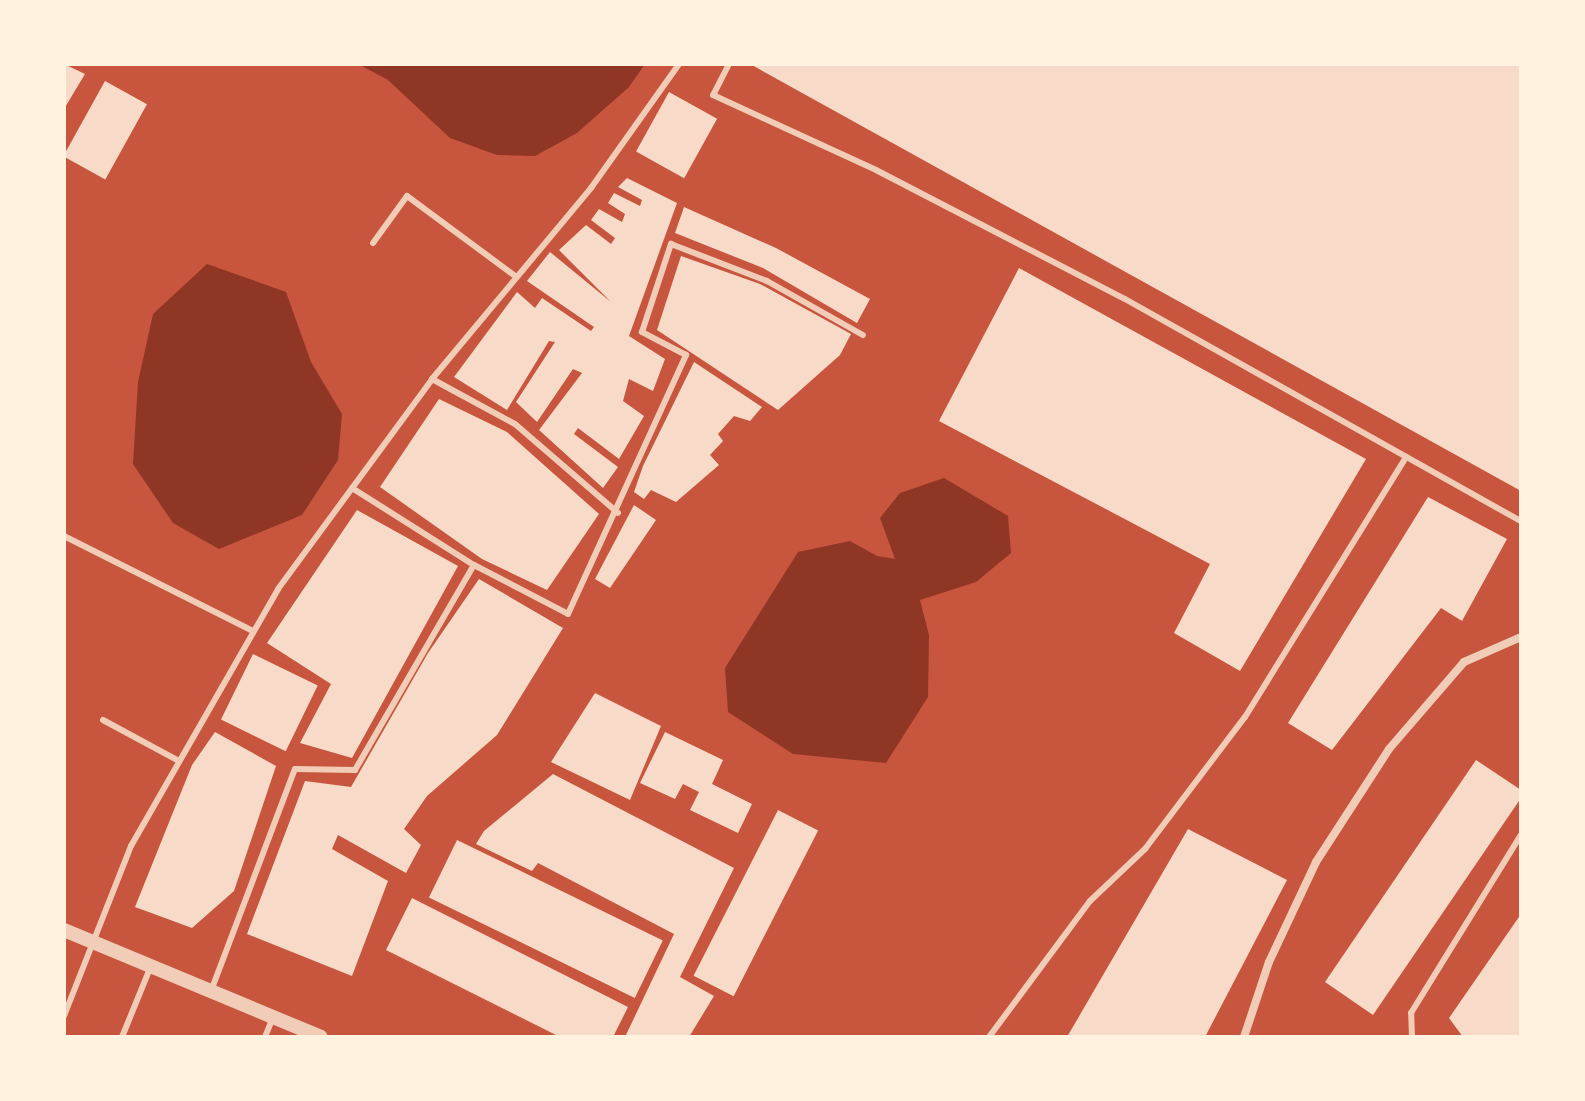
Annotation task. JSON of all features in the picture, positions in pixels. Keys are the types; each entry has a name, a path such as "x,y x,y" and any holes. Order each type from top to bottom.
{"street":[{"path":"1244,1037 1269,962 1316,862 1389,749 1464,662 1521,637"},
{"path":"64,930 321,1037"}],"lane":[{"path":"64,1016 131,846 177,760 253,631 432,379 591,188 679,64"},
{"path":"729,64 713,95 876,170 1125,299 1521,521"},
{"path":"373,243 407,196 515,276"},
{"path":"352,488 474,565 568,614 618,513 632,467 686,355 642,332 671,244 767,281 863,335"},
{"path":"432,379 515,424 618,513"},
{"path":"989,1037 1081,913 1145,849 1245,717 1406,457"},
{"path":"64,536 253,631"},
{"path":"211,991 295,769 355,770 474,565"},
{"path":"103,720 177,760"},
{"path":"1412,1037 1411,1013 1521,835"},
{"path":"122,1037 151,966"},
{"path":"265,1037 273,1017"}],"shaded area":[{"path":"358,64 645,64 629,87 577,133 535,156 497,155 450,138 388,80"},
{"path":"207,264 286,292 311,362 342,414 338,460 302,515 219,549 173,523 133,464 138,382 153,314"},
{"path":"944,478 1008,516 1011,553 976,582 920,600 929,635 928,697 886,763 793,754 728,712 725,668 798,552 850,541 877,556 895,559 880,518 900,493"}],"building":[{"path":"64,64 85,74 64,109"},
{"path":"750,64 1521,65 1521,491"},
{"path":"105,81 147,104 105,179 64,157"},
{"path":"669,92 717,119 684,178 636,151"},
{"path":"627,178 677,203 629,336 665,359 653,391 629,379 623,401 644,416 619,459 578,428 574,434 618,467 603,488 539,430 582,373 573,369 537,422 516,402 555,342 549,341 507,410 454,377 517,292 535,308 542,298 591,331 594,327 527,281 550,252 611,302 559,250 586,225 611,244 615,238 591,220 599,209 622,222 625,214 608,203 614,193 640,206 642,200 618,187"},
{"path":"684,207 776,248 870,299 857,323 763,268 675,233"},
{"path":"681,256 760,284 851,334 840,355 778,410 657,330"},
{"path":"1019,268 1366,459 1240,671 1174,633 1210,564 939,421"},
{"path":"694,362 762,407 750,421 734,416 718,434 723,441 710,455 719,465 676,502 651,490 644,499 634,492 643,466"},
{"path":"439,399 507,432 599,514 547,590 482,559 380,487"},
{"path":"1428,497 1507,539 1462,621 1441,608 1332,750 1288,723"},
{"path":"634,505 656,520 610,588 595,579"},
{"path":"357,510 458,566 352,758 300,743 331,684 267,643"},
{"path":"479,579 563,628 497,735 427,796 404,829 421,845 406,873 338,835 332,849 388,881 352,976 247,934 305,781 351,787 428,653"},
{"path":"253,654 318,686 286,751 221,720"},
{"path":"595,693 661,726 630,800 551,762"},
{"path":"215,732 276,766 234,891 192,928 135,907 192,765"},
{"path":"665,732 723,760 712,784 752,804 738,833 690,810 699,792 683,784 675,799 640,783"},
{"path":"1476,760 1521,790 1521,798 1373,1015 1325,982"},
{"path":"553,774 734,868 680,977 714,996 689,1037 625,1037 674,934 538,863 532,871 476,844 484,831"},
{"path":"778,810 818,830 734,996 694,976"},
{"path":"1188,829 1287,880 1205,1037 1067,1037"},
{"path":"457,840 663,940 635,998 429,898"},
{"path":"412,898 628,1007 613,1037 560,1037 386,950"},
{"path":"1521,914 1521,1037 1463,1037 1449,1018"}]}
